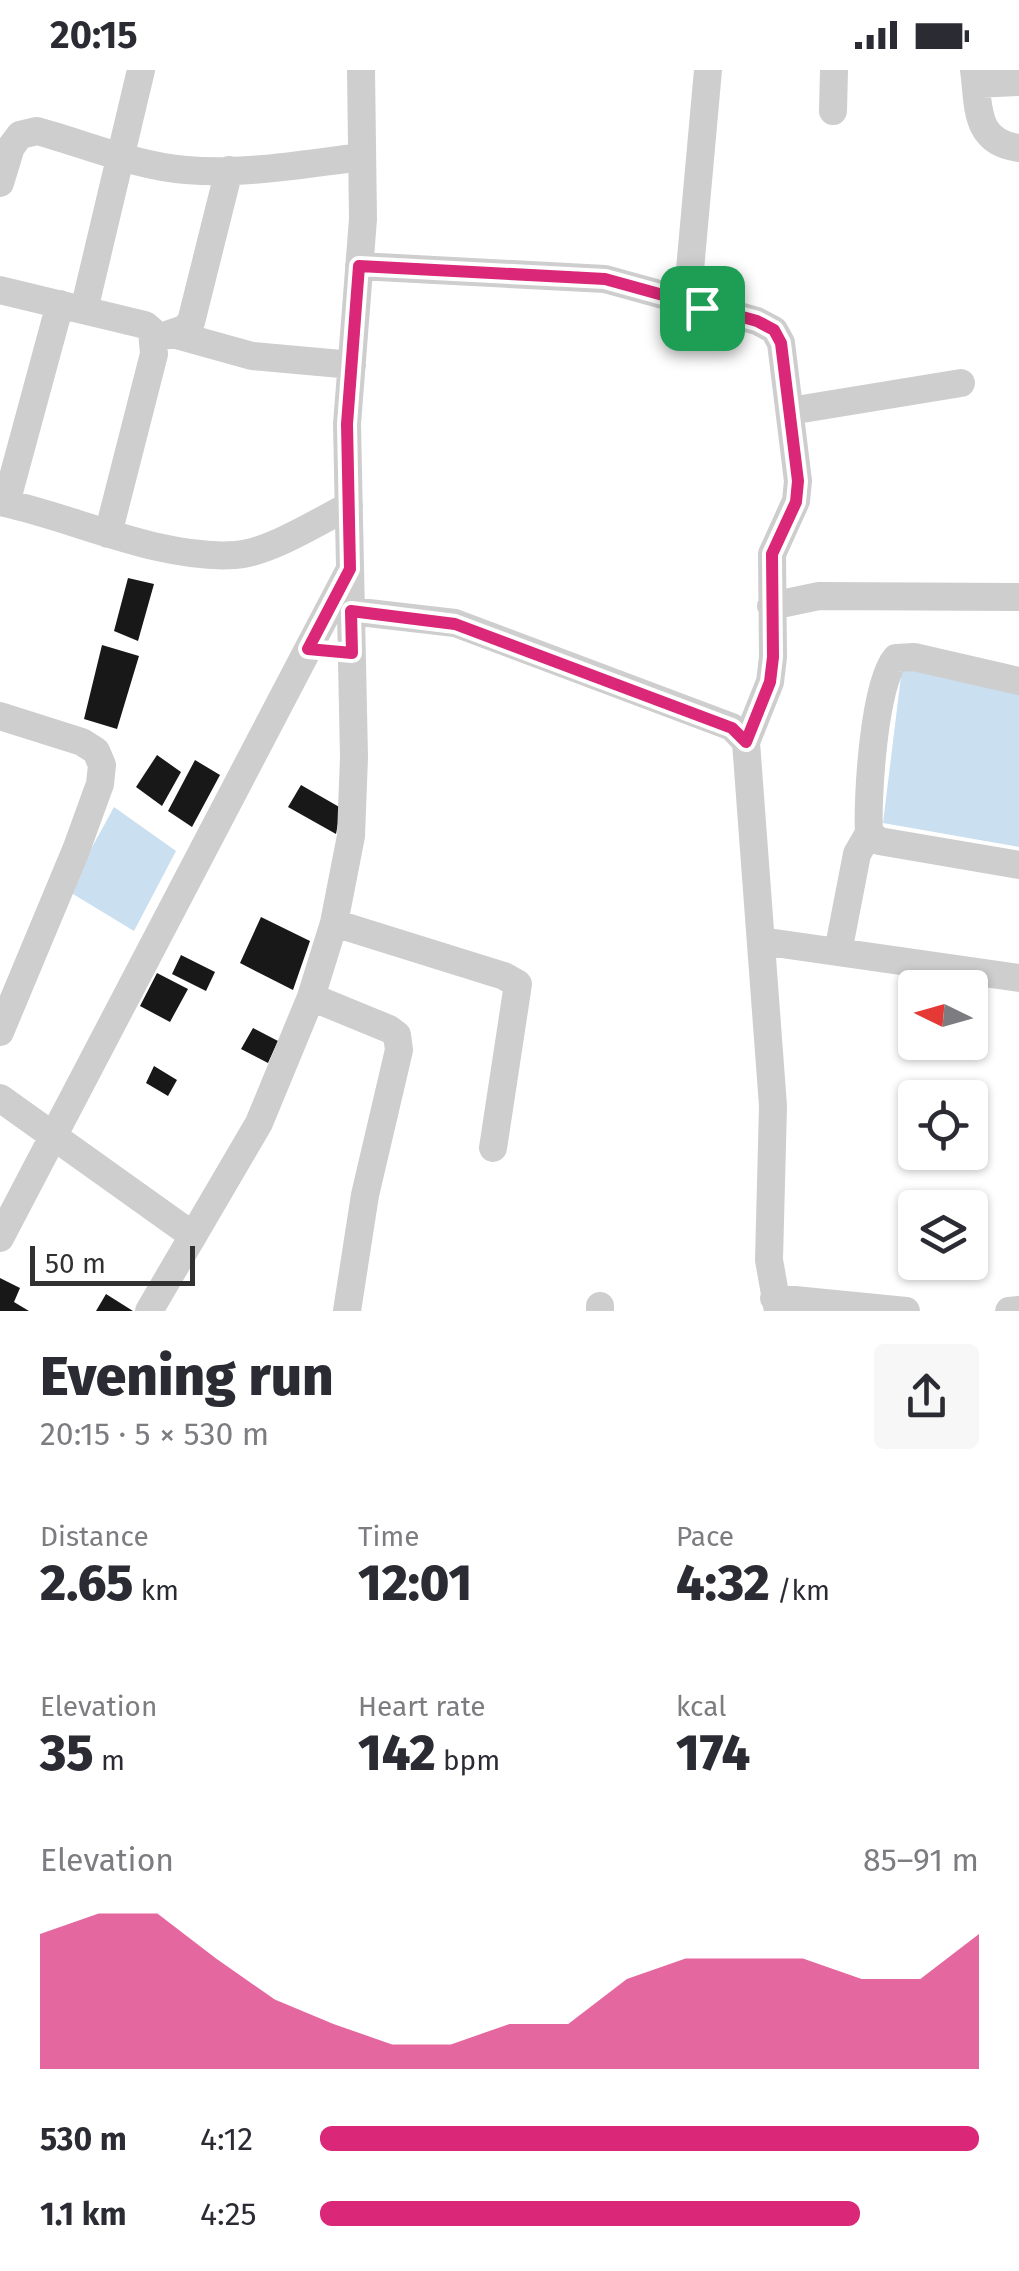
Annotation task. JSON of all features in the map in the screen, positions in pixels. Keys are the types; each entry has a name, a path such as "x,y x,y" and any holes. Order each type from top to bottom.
{"street":[{"path":"141,70 120,155 72,307 3,503 108,534 203,553 237,555 268,546 349,506"},
{"path":"149,1311 259,1123 312,997 334,923 351,836 354,757 347,424 359,266 362,70"},
{"path":"687,303 708,70"},
{"path":"832,111 834,70"},
{"path":"1019,82 975,77 983,129 992,140 1019,148"},
{"path":"0,183 10,147 20,135 37,131 184,170 229,170 362,157"},
{"path":"108,534 164,336 191,322 229,170"},
{"path":"359,266 605,279 757,321 774,330 781,343 798,481 796,502 772,554 770,682 746,742 772,1106 769,1260 776,1304 906,1311"},
{"path":"0,290 252,356 352,364"},
{"path":"790,411 961,383"},
{"path":"0,1238 350,569"},
{"path":"771,606 818,596 1019,597"},
{"path":"351,611 455,624 732,728 746,742"},
{"path":"308,649 352,653"},
{"path":"838,952 857,854 869,833 870,786 884,678 896,658 914,657 1019,681"},
{"path":"0,716 82,742 96,751 102,765 100,784 76,850 0,1032"},
{"path":"869,833 879,841 1019,865"},
{"path":"334,923 504,976 518,984 493,1148"},
{"path":"761,941 1019,978"},
{"path":"312,997 389,1029 397,1035 399,1050 366,1196 346,1311"},
{"path":"0,1098 192,1235"},
{"path":"1009,1311 1019,1310"}],"water":[{"path":"903,660 1019,683 1019,847 883,823"},
{"path":"114,807 176,851 134,931 68,891"}],"building":[{"path":"128,578 154,584 138,641 114,631"},
{"path":"102,645 139,656 117,729 84,719"},
{"path":"157,755 181,772 162,806 136,787"},
{"path":"195,760 220,775 192,827 168,811"},
{"path":"301,785 341,808 336,834 288,807"},
{"path":"261,917 310,941 293,990 240,963"},
{"path":"181,955 215,972 206,991 172,974"},
{"path":"157,973 188,989 170,1022 140,1006"},
{"path":"253,1028 278,1041 268,1063 241,1049"},
{"path":"154,1066 177,1080 168,1096 146,1083"},
{"path":"0,1278 20,1288 14,1302 29,1311 0,1311"},
{"path":"106,1294 133,1311 96,1311"}],"route":[{"path":"359,266 584,276 702,308 757,321 774,330 781,343 798,481 796,502 772,554 770,682 746,742 732,728 455,624 351,611 352,653 308,649 350,569 347,424 359,266"}]}
